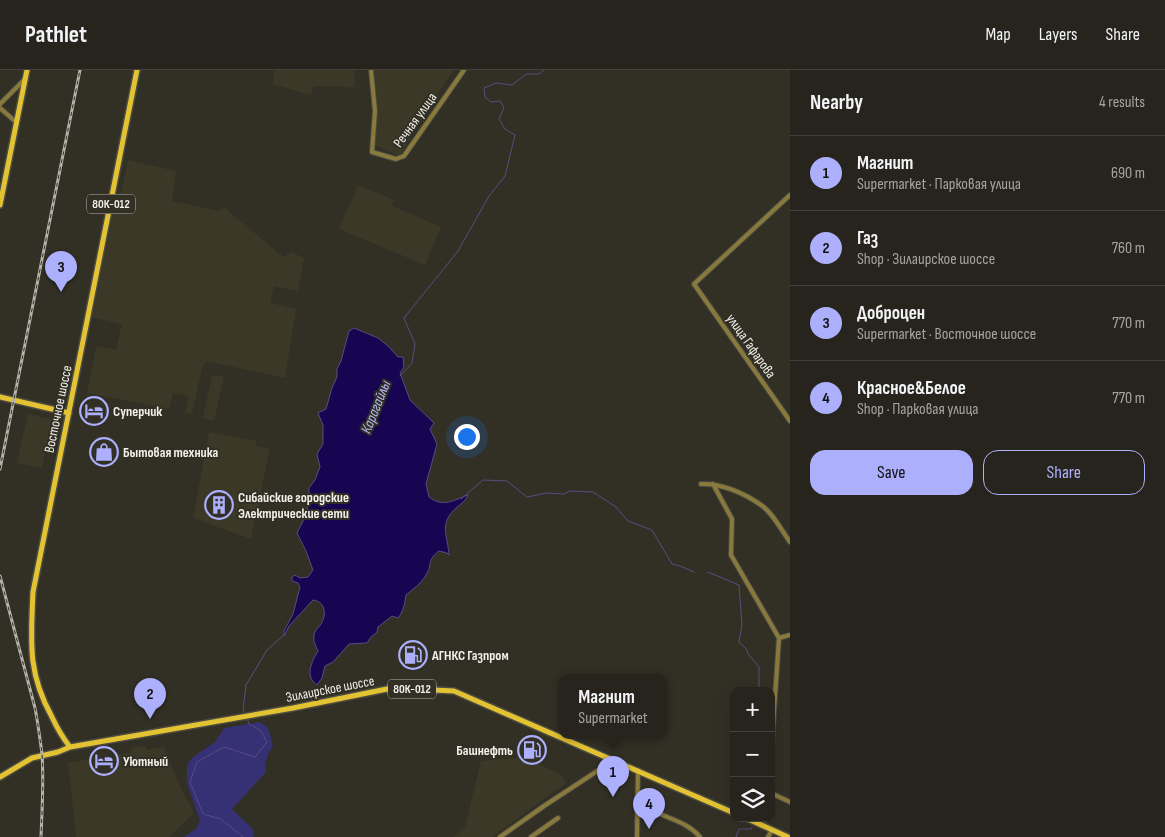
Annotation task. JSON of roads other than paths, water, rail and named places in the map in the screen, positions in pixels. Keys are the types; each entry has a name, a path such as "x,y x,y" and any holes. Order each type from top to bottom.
{"main road":[{"path":"0,205 27,70"},
{"name":"Восточное шоссе","path":"70,747 64,740 43,701 37,685 32,660 33,592 137,70"},
{"path":"0,397 69,413"},
{"name":"Зилаирское шоссе","path":"0,777 32,758 70,747 392,688 454,691 559,736"},
{"name":"Зилаирское шоссе","path":"565,739 730,811"},
{"path":"58,752 64,740"},
{"path":"755,822 788,837"}],"street":[{"name":"Речная улица","path":"371,70 375,111 372,152 396,159 404,156 464,70"},
{"path":"16,122 0,106 25,79"},
{"name":"улица Гафарова","path":"790,195 694,284 790,421"},
{"path":"702,484 713,484 735,491 761,505 790,542"},
{"path":"713,484 732,519 730,555 779,638 773,732"},
{"path":"779,638 790,635"},
{"path":"500,837 614,760"},
{"path":"637,837 638,770"},
{"path":"775,794 790,802"},
{"path":"637,798 644,806 686,824 701,837"},
{"path":"531,837 558,818"},
{"path":"768,837 772,830"}],"water":[{"path":"354,328 378,338 398,357 403,357 404,367 400,373 410,400 434,423 430,429 437,444 426,484 429,497 444,503 468,495 449,516 447,521 446,531 449,555 439,551 435,554 424,578 406,595 404,607 398,618 392,616 378,627 377,632 367,643 349,644 333,662 325,666 322,678 317,685 311,677 310,668 318,651 314,638 315,632 324,619 324,608 320,603 313,600 289,626 284,636 284,631 293,614 300,587 298,583 292,581 292,577 295,575 300,578 308,577 313,570 297,533 306,515 309,488 315,480 320,467 317,454 323,444 323,425 318,413 326,409 337,377 337,369 349,331"}],"waterway":[{"name":"Карагайлы","path":"400,376 412,363 415,344 404,318 458,251 489,196 505,176 515,135 505,129 499,119 504,108 500,101 491,102 485,97 484,88 496,83 512,85 526,74 539,74 544,70"},
{"path":"461,499 483,480 507,481 527,497 546,493 564,494 570,491 593,492 616,507 628,521 652,530 672,564 694,572"},
{"path":"708,572 739,585 742,625 739,642 759,667 759,687"},
{"name":"Карагайлы","path":"245,713 243,710 246,685 267,650 285,634"},
{"name":"Карагайлы","path":"243,837 221,819 203,814 190,782 197,762 224,747 255,757 267,742 260,730 249,724 247,718"},
{"path":"736,837 739,829 751,829 752,827"}],"railway":[{"path":"0,469 80,70"},
{"path":"0,576 38,725 43,764 41,837"}],"place":[{"name":"Доброцен","path":"61,292"},
{"name":"Суперчик","path":"94,411"},
{"name":"Бытовая техника","path":"104,452"},
{"name":"Сибайские городские Электрические сети","path":"219,505"},
{"name":"АГНКС Газпром","path":"413,655"},
{"name":"Газ","path":"150,719"},
{"name":"Башнефть","path":"532,750"},
{"name":"Уютный","path":"104,761"},
{"name":"Магнит","path":"613,797"},
{"name":"Красное&Белое","path":"649,829"}]}
